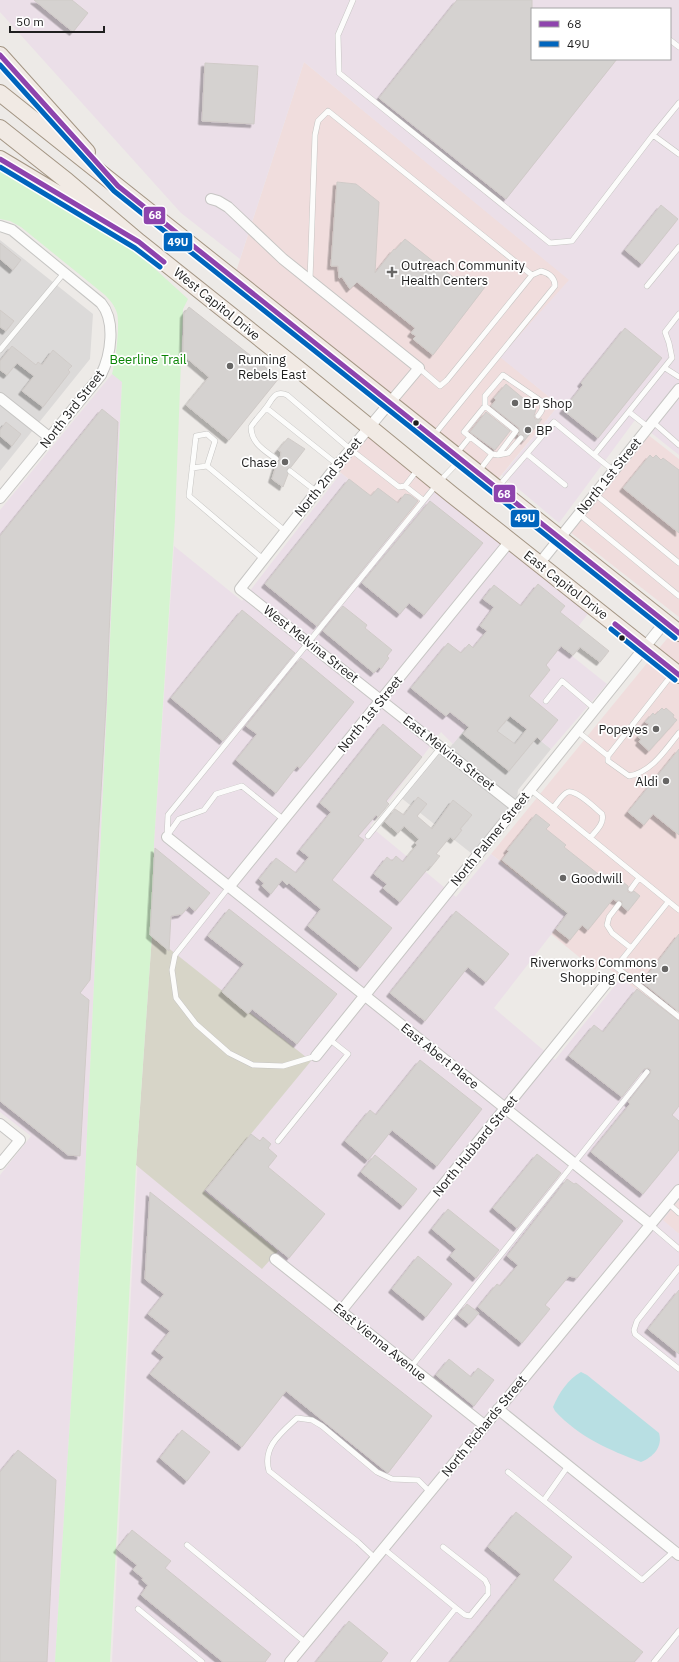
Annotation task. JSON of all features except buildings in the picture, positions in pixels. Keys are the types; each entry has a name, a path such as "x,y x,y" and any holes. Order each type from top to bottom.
{"main road":[{"path":"0,56 118,186"},
{"path":"0,93 478,472 679,634"},
{"name":"West Capitol Drive","path":"0,128 510,541"},
{"path":"0,160 139,242"},
{"name":"East Capitol Drive","path":"510,541 677,673"}],"street":[{"path":"211,199 228,207 279,255 419,368"},
{"path":"0,226 12,230 64,273"},
{"name":"North 3rd Street","path":"0,498 101,375 105,367 110,340 108,317 104,307 64,273"},
{"name":"North 2nd Street","path":"240,589 350,449 419,368"},
{"name":"North 1st Street","path":"539,564 679,389"},
{"path":"0,398 50,437"},
{"name":"North 1st Street","path":"229,887 510,541"},
{"name":"West Melvina Street","path":"240,589 381,700"},
{"name":"North Palmer Street","path":"316,1056 665,622"},
{"name":"East Melvina Street","path":"381,700 516,807"},
{"name":"East Abert Place","path":"166,837 651,1225"},
{"name":"North Hubbard Street","path":"341,1311 608,981"},
{"path":"0,1124 20,1140 0,1164"},
{"name":"North Richards Street","path":"290,1662 679,1190"},
{"name":"East Vienna Avenue","path":"275,1259 484,1425"},
{"path":"498,1409 678,1553"}],"lane":[{"path":"353,0 338,35 339,73 550,243 572,241 679,103"},
{"path":"310,280 315,135 318,121 328,111 532,275"},
{"path":"653,135 679,154"},
{"path":"647,286 679,247"},
{"path":"419,368 440,386 447,380 532,275 541,271 546,272 552,277 555,282 555,286 433,437"},
{"path":"0,350 64,273"},
{"path":"594,455 672,358 665,332 679,314"},
{"path":"665,368 679,377"},
{"path":"521,438 508,453 498,456 492,454 479,442 464,432 485,406 485,396 503,375 542,401 543,410 538,416"},
{"path":"276,459 257,444 251,432 251,427 265,410 269,401 275,395 283,393 398,487 405,486 420,468"},
{"path":"485,406 497,418 516,431 498,456"},
{"path":"265,410 269,410 338,464"},
{"path":"629,412 679,445"},
{"path":"497,488 554,422 614,471"},
{"path":"207,466 215,441 206,434 196,436 189,496 263,559"},
{"path":"166,837 168,815 438,483 458,457 470,437"},
{"path":"478,472 492,454"},
{"path":"526,454 565,485"},
{"path":"192,468 207,466 285,531"},
{"path":"290,471 317,492"},
{"path":"405,486 423,500"},
{"path":"595,494 679,563"},
{"path":"579,514 679,596"},
{"path":"608,756 677,673"},
{"path":"546,701 562,680 595,709"},
{"path":"577,731 608,756 608,761 629,776 636,775 649,768 679,733"},
{"path":"368,836 441,747"},
{"path":"166,837 178,819 204,810 216,794 242,786 284,820"},
{"path":"530,789 679,910"},
{"path":"553,808 568,792 576,793 587,801 602,814 603,818 602,823 590,838"},
{"path":"631,889 640,878"},
{"path":"229,887 175,955 172,970 176,998 196,1024 229,1053 253,1065 283,1066 316,1056"},
{"path":"668,902 616,967 679,1017"},
{"path":"619,904 609,916 607,925 612,933 631,948"},
{"path":"278,1141 348,1054 329,1039"},
{"path":"411,1367 647,1072"},
{"path":"668,1203 679,1213"},
{"path":"651,1225 679,1249"},
{"path":"679,1268 637,1321 634,1330 635,1334 679,1369"},
{"path":"376,1559 358,1542 269,1471 266,1463 268,1451 281,1433 297,1418 312,1420 322,1426 377,1472 392,1479 418,1480 430,1492"},
{"path":"544,1500 568,1466"},
{"path":"508,1472 642,1580 678,1553"},
{"path":"187,1546 306,1643"},
{"path":"384,1549 456,1608 465,1615 470,1616 488,1594 488,1586 485,1580 443,1547"},
{"path":"413,1662 456,1608"},
{"path":"138,1609 202,1662"},
{"path":"654,1662 679,1631"}],"shaded area":[{"path":"0,0 679,0 679,455 635,420 559,523 502,475 559,405 500,357 569,280 304,62 240,259 181,213 0,12"},
{"path":"304,62 570,280 501,357 559,405 493,485 234,278"},
{"path":"0,240 93,314 90,359 0,471"},
{"path":"112,374 122,381 85,1177 55,1662 0,1662 0,1175 31,1136 0,1112 0,510"},
{"path":"369,427 438,483 404,524 335,468"},
{"path":"647,434 679,459 679,617 570,532"},
{"path":"341,473 406,526 435,490 590,611 562,648 607,684 551,749 489,700 453,744 441,732 370,826 456,897 491,854 567,914 494,1008 555,1060 621,978 679,1023 679,1200 663,1220 679,1234 679,1662 112,1662 154,843 174,546 242,601"},
{"path":"679,624 679,1023 615,973 600,963 595,970 551,934 568,913 491,854"},
{"path":"489,699 551,749 518,790 516,807 476,857 400,797 441,747 447,751"},
{"path":"152,935 311,1061 204,1191 278,1251 262,1269 136,1165"},
{"path":"679,1200 679,1234 662,1220"}],"green space":[{"name":"Beerline Trail","path":"0,166 111,233 132,248 188,299 183,309 175,519 154,843 152,935 136,1165 110,1662 55,1662 85,1177 122,382 112,374 117,343 118,318 115,308 105,295 21,227 10,221 0,219"}],"water":[{"path":"581,1372 587,1375 659,1433 660,1443 653,1454 641,1462 617,1453 584,1435 555,1411 553,1407 561,1392 572,1378"}],"transit line":[{"name":"68","path":"0,55 118,186 679,633"},
{"name":"49U","path":"0,65 114,191 675,638"},
{"name":"68","path":"0,159 139,242 164,262"},
{"name":"49U","path":"0,167 135,248 160,267"},
{"name":"68","path":"615,624 679,675"},
{"name":"49U","path":"611,629 675,680"}],"place":[{"name":"Outreach Community Health Centers","path":"392,272"},
{"name":"Running Rebels East","path":"230,366"},
{"name":"BP Shop","path":"515,403"},
{"name":"BP","path":"528,430"},
{"name":"Chase","path":"285,462"},
{"name":"Popeyes","path":"656,729"},
{"name":"Aldi","path":"666,781"},
{"name":"Goodwill","path":"563,878"},
{"name":"Riverworks Commons Shopping Center","path":"665,969"}]}
